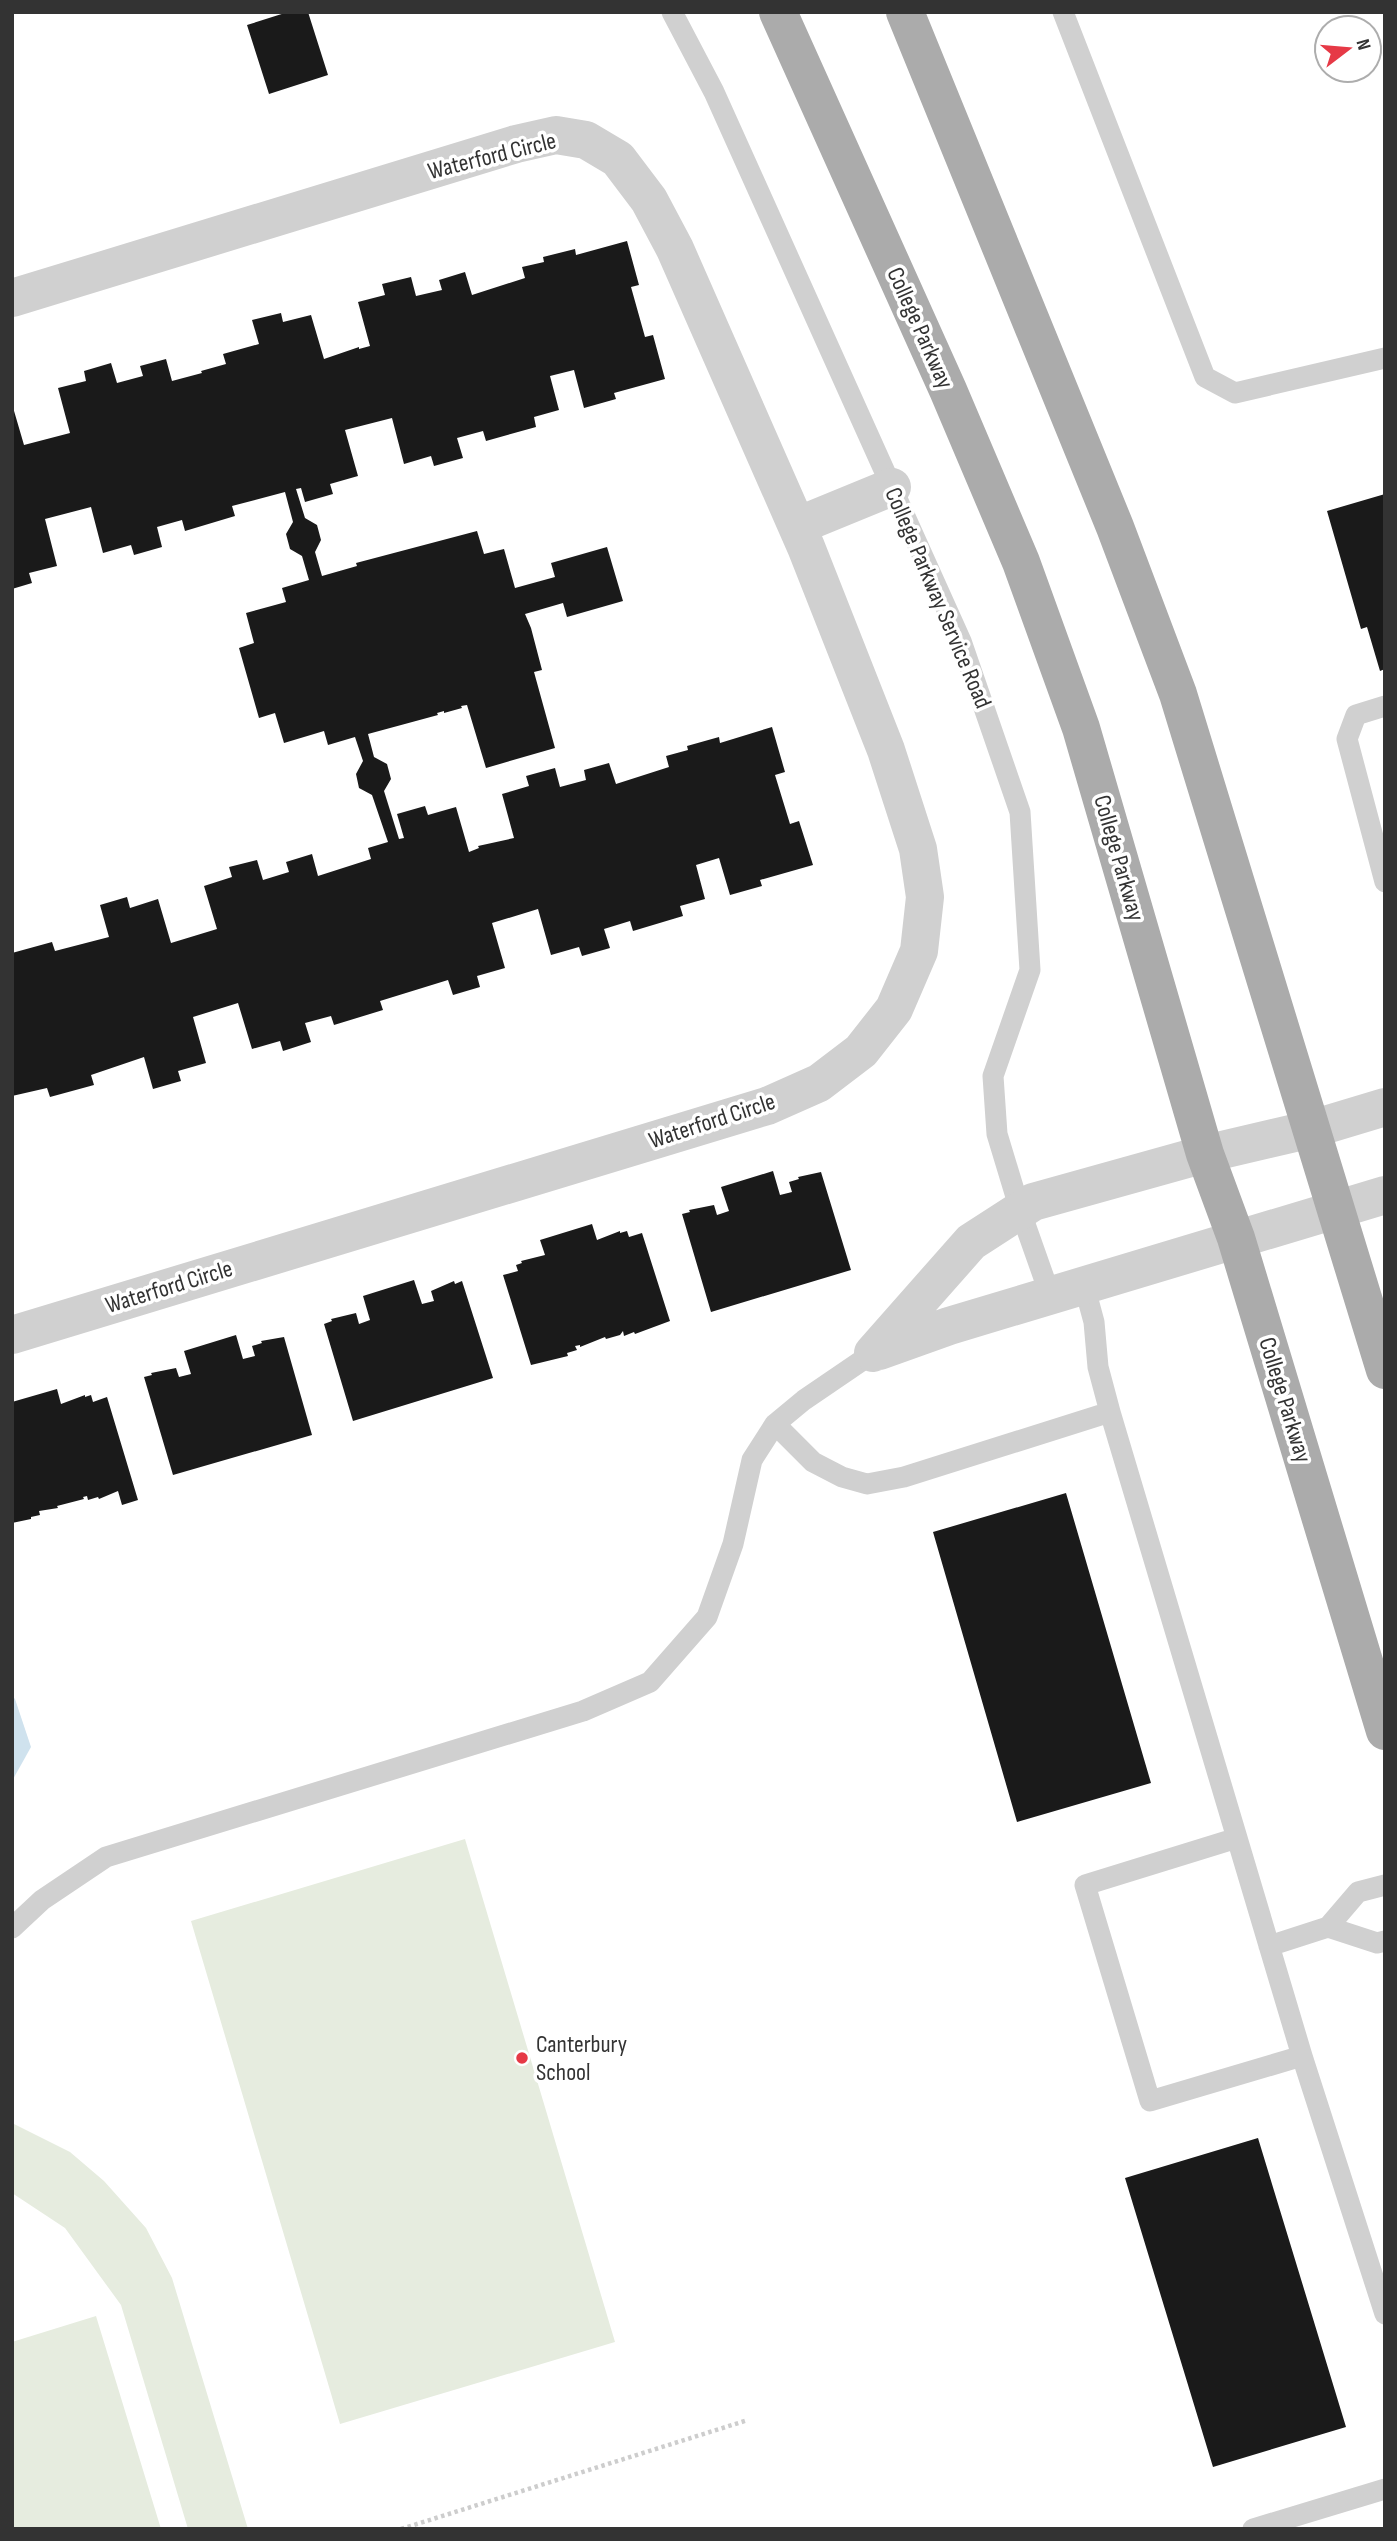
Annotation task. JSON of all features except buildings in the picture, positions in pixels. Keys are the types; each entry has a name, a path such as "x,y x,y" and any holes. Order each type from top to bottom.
{"main road":[{"name":"College Parkway","path":"778,12 948,390 1021,562 1081,728 1205,1154 1236,1238 1385,1731"},
{"path":"905,12 1115,527 1178,694 1385,1370"}],"street":[{"name":"Waterford Circle","path":"12,298 516,144 556,135 586,140 618,159 649,200 675,249 797,526 886,751 918,849 925,897 919,951 894,1009 861,1051 819,1083 767,1106 12,1335"},
{"path":"797,526 892,487"},
{"path":"873,1353 971,1242 1033,1202 1205,1154 1312,1129 1385,1107"},
{"path":"873,1353 949,1326 1385,1195"}],"lane":[{"name":"College Parkway Service Road","path":"672,12 713,92 961,641 1020,812 1030,970 993,1076 997,1134 1020,1210 1067,1290 1094,1322 1098,1367 1110,1412 1302,2056 1385,2314"},
{"path":"1063,12 1205,377 1235,393 1385,358"},
{"path":"1385,706 1356,715 1347,739 1385,882"},
{"path":"12,1928 42,1900 106,1857 583,1711 650,1682 707,1617 733,1544 752,1460 775,1424 804,1400 873,1353"},
{"path":"775,1424 813,1462 842,1478 867,1484 904,1477 1110,1412"},
{"path":"1368,1673 1385,1708"},
{"path":"1237,1838 1086,1885 1089,1898 1150,2101 1302,2056"},
{"path":"1269,1946 1328,1927 1358,1892 1385,1885"},
{"path":"1328,1927 1377,1943 1385,1941"},
{"path":"1253,2529 1385,2489"}],"path":[{"path":"401,2529 748,2420"}],"shaded area":[{"path":"465,1839 615,2342 340,2424 191,1921"},
{"path":"12,2123 70,2152 104,2181 146,2228 172,2278 248,2529 188,2529 121,2305 65,2228 12,2193"},
{"path":"96,2316 161,2529 12,2529 12,2342"}],"water":[{"path":"12,1696 31,1747 12,1781"}],"place":[{"name":"Canterbury School","path":"522,2058"}]}
